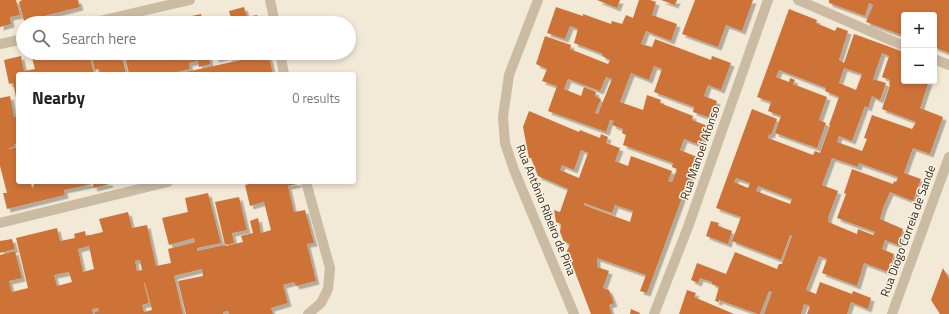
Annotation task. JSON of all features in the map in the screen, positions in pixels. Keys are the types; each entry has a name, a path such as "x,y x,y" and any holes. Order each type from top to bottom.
{"street":[{"path":"121,16 190,0"},
{"path":"270,0 273,16"},
{"name":"Rua Antônio Ribeiro de Pina","path":"538,0 509,75 503,117 505,143 514,170 574,314"},
{"name":"Rua Manoel Afonso","path":"654,314 688,227 768,0"},
{"path":"798,0 901,45"},
{"path":"0,44 16,41"},
{"path":"281,60 284,72"},
{"path":"937,60 949,65"},
{"name":"Rua Diogo Correia de Sande","path":"892,314 949,157"},
{"path":"0,223 160,184"},
{"path":"307,184 330,268 328,289 321,303 308,314"}],"building":[{"path":"0,0 16,0 20,15 10,17 11,24 0,27"},
{"path":"22,0 78,0 80,7 44,16 23,16 19,2"},
{"path":"597,0 620,0 617,8"},
{"path":"639,0 650,0 656,2 652,15 677,24 671,41 646,31 641,44 652,47 655,39 711,60 712,56 731,63 721,90 708,85 704,96 717,101 711,118 693,112 694,107 654,92 662,69 654,66 649,80 631,73 620,102 643,110 647,95 661,100 660,103 693,116 692,120 708,126 700,145 684,139 680,150 697,157 647,293 640,291 646,275 597,258 597,267 609,271 603,288 609,290 614,303 609,305 612,314 591,314 567,251 570,244 564,242 560,232 561,224 556,222 554,210 560,212 568,189 538,176 531,158 529,158 523,127 529,111 579,132 580,130 600,138 601,134 608,137 606,143 620,148 615,161 628,166 631,156 672,171 668,181 672,182 677,169 672,167 673,163 623,145 626,135 622,133 623,129 612,125 614,121 610,120 606,132 548,111 557,86 542,81 547,69 536,64 545,36 571,45 570,49 608,64 610,60 602,56 603,54 574,43 578,29 570,26 565,39 547,33 556,7 583,16 583,14 611,24 612,21 622,24 626,15 633,18","holes":["606,77 612,79 598,114 595,113 601,99 595,96 596,92 584,87 581,96 564,89 568,79 600,91","581,150 588,153 579,178 560,170 562,165 574,170","584,203 612,213 615,205 633,211 630,222 584,205"]},
{"path":"661,0 677,0 675,5"},
{"path":"695,0 753,0 742,31 726,25 718,47 682,34"},
{"path":"829,0 949,0 949,53 937,48 937,12 901,12 901,35 866,22 873,5 869,3 865,16 829,3"},
{"path":"244,7 247,16 230,16 229,11"},
{"path":"789,9 817,20 816,23 835,31 837,27 848,31 839,60 844,63 854,34 901,51 901,84 928,84 920,108 943,117 930,154 913,148 910,156 904,173 921,179 913,201 890,192 883,208 880,219 903,229 898,245 885,240 882,249 894,254 888,272 864,263 857,286 822,273 827,259 819,256 806,290 816,294 820,282 852,294 853,291 871,298 868,309 851,302 847,314 807,314 810,306 804,304 801,314 764,314 772,292 769,291 760,314 758,314 719,300 719,302 715,301 719,287 712,284 712,282 700,278 698,283 691,280 697,263 726,274 735,252 777,269 779,264 782,264 792,236 790,235 781,260 732,241 741,217 716,208 752,109 777,119 771,135 769,134 768,138 813,155 815,151 820,153 839,97 825,91 826,88 779,70 776,77 789,82 790,78 795,80 793,84 827,97 819,120 826,123 817,148 775,133 781,116 768,111 771,102 757,97","holes":["882,53 889,56 882,77 890,80 890,85 882,109 916,122 912,129 872,115 864,138 867,139 862,151 837,142 839,136 852,141 865,106 868,108 872,96 880,100 886,83 873,79","844,68 862,74 856,90 839,83","832,158 858,167 859,163 898,177 896,182 894,181 893,184 852,169 844,193 846,194 837,218 875,232 873,235 858,229 857,234 828,222 828,218 838,191 822,185","736,178 750,183 748,188 734,182","758,186 792,199 790,204 756,191"]},
{"path":"16,57 16,60 22,60 24,71 35,69 33,60 91,60 94,72 16,72 16,97 13,83 9,84 4,60"},
{"path":"93,60 123,60 126,72 100,72 99,69 95,70"},
{"path":"126,60 209,60 210,64 199,67 198,61 189,63 190,69 177,72 129,72"},
{"path":"241,60 270,60 273,72 186,72"},
{"path":"10,96 14,117 16,116 16,144 14,144 14,147 9,149 16,147 16,184 31,184 32,188 34,187 33,184 93,184 64,190 65,195 7,209 3,193 7,193 0,166 0,98"},
{"path":"93,184 110,184 94,188"},
{"path":"298,184 288,186 294,212 305,210 314,243 307,244 316,281 296,286 294,282 283,285 288,303 271,308 273,314 229,314 228,311 223,312 223,314 186,314 178,281 203,276 202,269 174,276 183,314 95,314 94,312 99,311 98,308 92,309 93,314 0,314 0,255 15,251 22,278 9,281 12,292 28,288 16,238 57,228 60,241 75,238 74,234 85,231 86,236 103,232 99,219 128,212 132,228 147,225 156,266 171,263 168,249 195,242 194,238 169,245 162,218 188,212 185,198 208,193 221,243 197,248 197,251 243,242 241,236 253,233 250,221 258,218 261,233 271,230 264,202 250,206 245,185","holes":["89,246 94,269 83,272 78,249","140,260 142,270 137,271 135,261","69,272 72,282 57,286 54,275","144,283 152,310 144,312 142,305 149,303"]},
{"path":"239,197 247,230 232,233 234,243 225,245 215,202"},
{"path":"711,221 719,223 718,226 732,231 728,244 706,236"},
{"path":"12,239 15,249 0,253 0,241"},
{"path":"943,268 949,279 949,314 940,314 931,300"},
{"path":"687,290 696,293 694,297 734,314 679,314"},
{"path":"631,309 640,313 640,314 630,314"}]}
